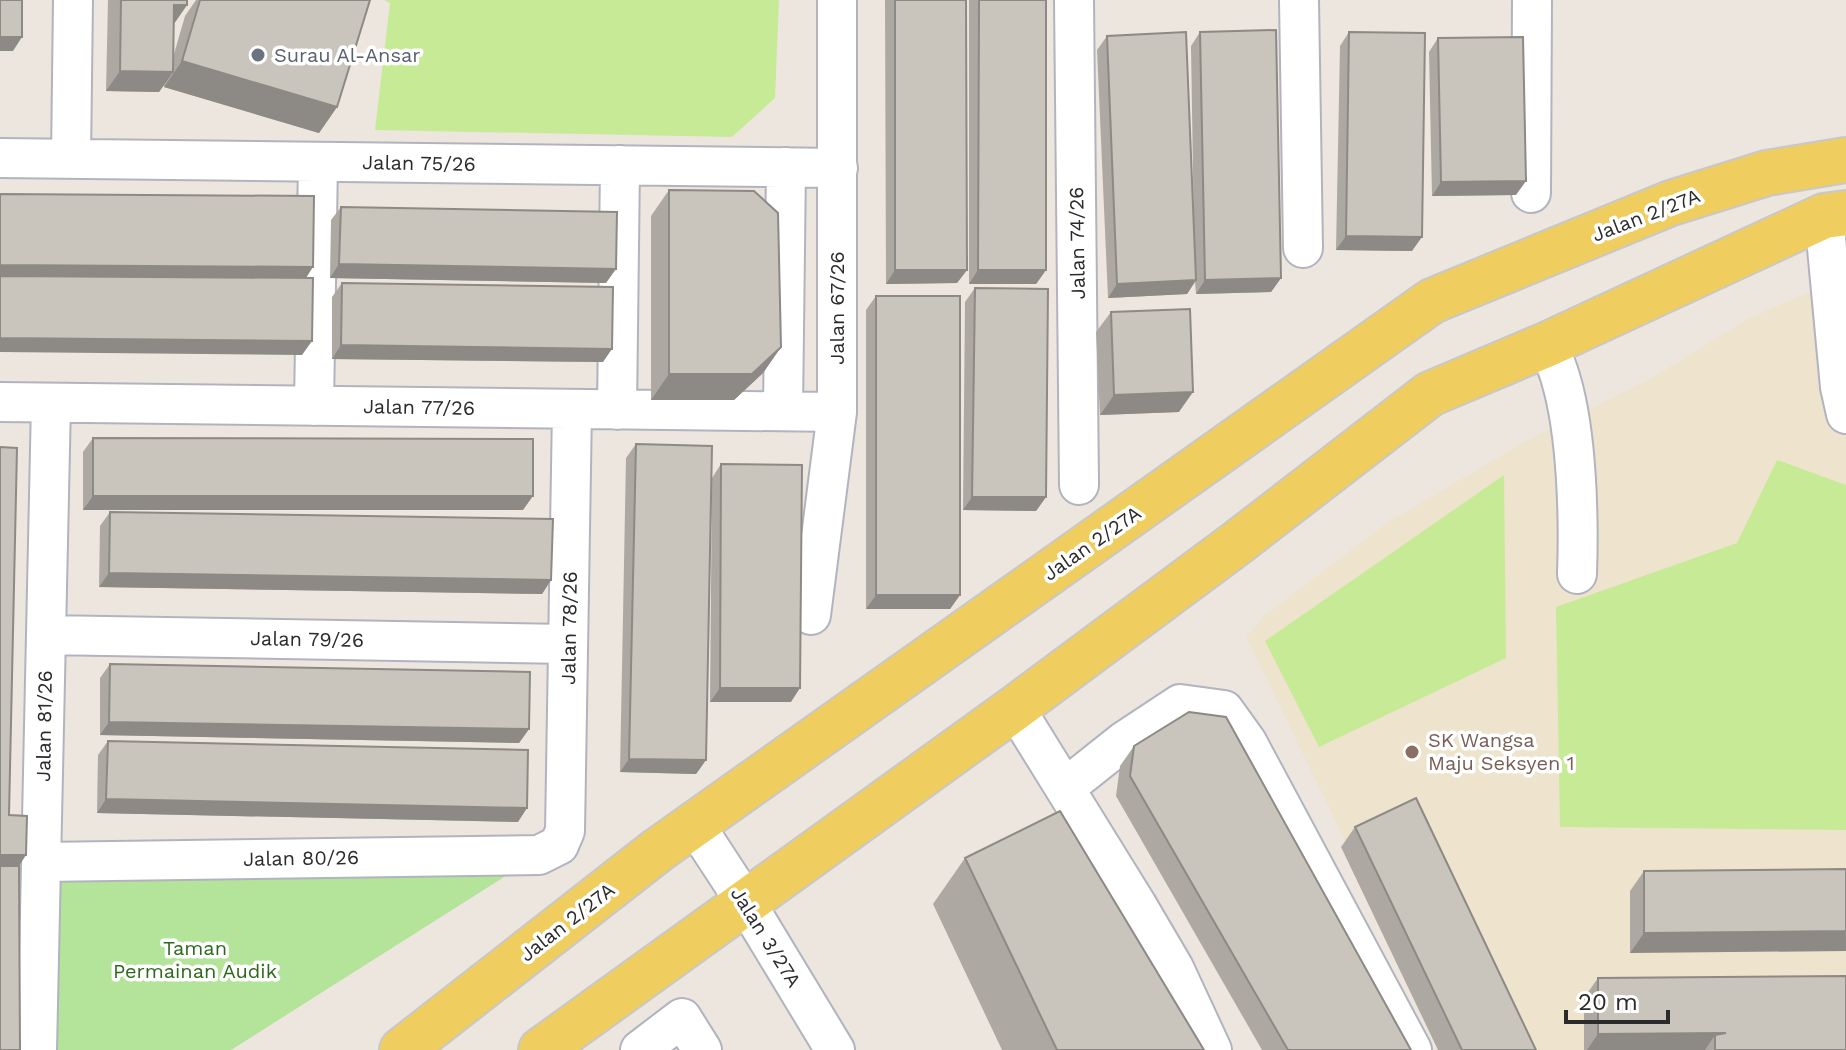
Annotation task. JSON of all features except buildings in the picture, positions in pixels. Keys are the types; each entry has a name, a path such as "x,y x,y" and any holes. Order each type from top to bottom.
{"main road":[{"name":"Jalan 2/27A","path":"402,1050 658,850 701,835 1432,301 1671,203 1767,173 1846,160"},
{"path":"541,1050 1015,708 1430,394 1555,361 1835,215"}],"street":[{"path":"71,159 73,0"},
{"name":"Jalan 67/26","path":"811,615 837,412 837,0"},
{"name":"Jalan 74/26","path":"1074,0 1079,485"},
{"path":"1299,0 1303,248"},
{"path":"1531,193 1532,0"},
{"name":"Jalan 75/26","path":"0,158 838,168"},
{"path":"314,406 318,162"},
{"path":"617,410 620,165"},
{"path":"783,411 786,167"},
{"path":"1835,215 1840,387 1846,414"},
{"path":"1555,361 1570,422 1579,531 1577,574"},
{"name":"Jalan 77/26","path":"0,402 837,412"},
{"name":"Jalan 81/26","path":"37,1050 51,403"},
{"name":"Jalan 78/26","path":"559,845 565,831 572,409"},
{"name":"Jalan 79/26","path":"46,635 568,644"},
{"path":"1065,788 1124,741 1180,704 1224,710 1247,742 1412,1050"},
{"path":"1015,708 1174,968 1212,1050"},
{"name":"Jalan 3/27A","path":"701,835 835,1050"},
{"name":"Jalan 80/26","path":"41,862 539,855 559,845"},
{"path":"640,1050 682,1018 702,1050"}],"shaded area":[{"path":"1846,281 1846,1050 1447,1050 1246,637 1265,615 1387,523 1526,441 1652,378 1749,318 1831,283"}],"green space":[{"path":"384,0 779,0 775,98 732,137 375,130 390,3"},
{"path":"1777,460 1846,485 1846,830 1560,827 1556,607 1737,543"},
{"path":"1504,475 1506,658 1319,747 1265,641"},
{"name":"Taman Permainan Audik","path":"523,865 231,1050 56,1050 48,870"}],"place":[{"name":"Surau Al-Ansar","path":"258,55"},
{"name":"SK Wangsa Maju Seksyen 1","path":"1412,752"}]}
